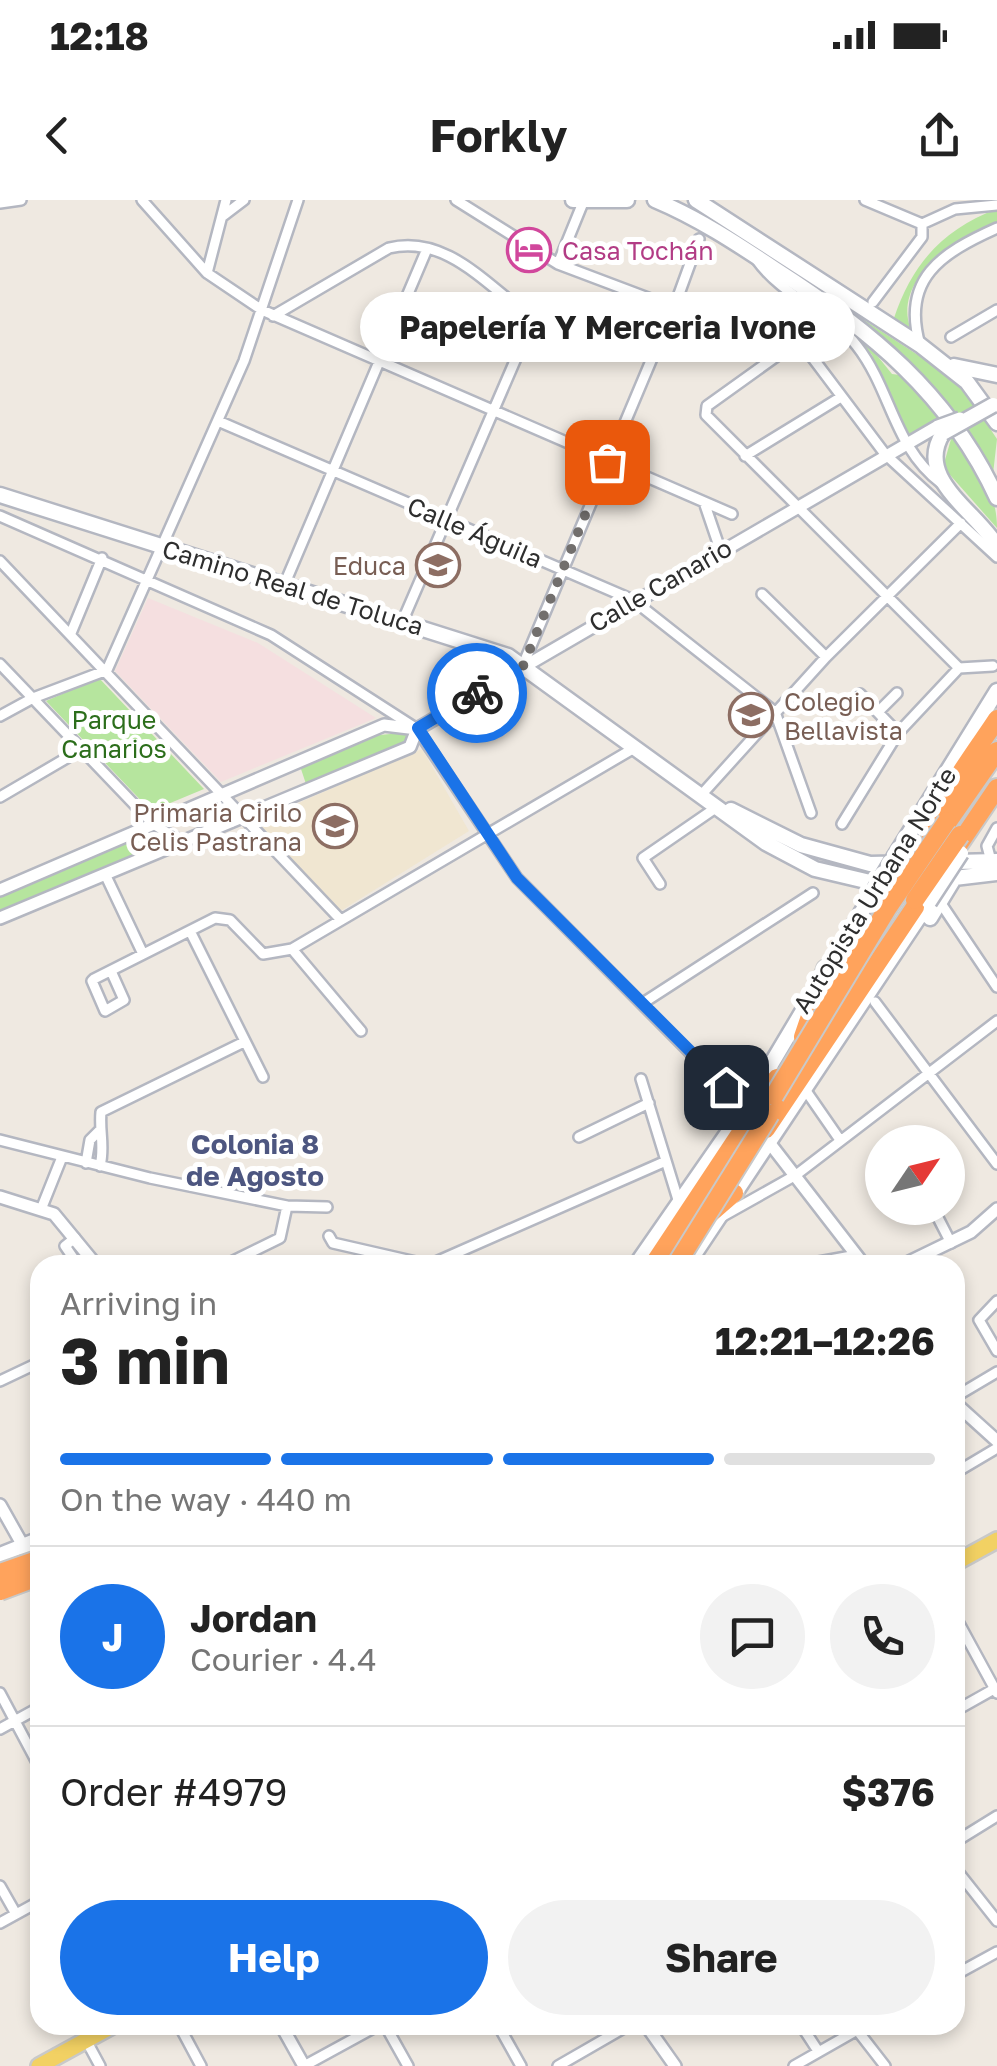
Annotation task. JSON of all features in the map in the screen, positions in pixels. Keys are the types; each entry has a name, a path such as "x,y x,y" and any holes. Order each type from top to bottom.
{"highway":[{"path":"928,850 942,806 997,719"},
{"name":"Autopista Urbana Norte","path":"669,1255 733,1162 887,909 997,742"},
{"path":"660,1255 803,1036 885,892 928,850 997,752"},
{"name":"Autopista Urbana Norte","path":"680,1255 802,1064 997,780"},
{"path":"714,1216 928,903 997,788"},
{"path":"803,1036 826,969"},
{"path":"682,1255 734,1193"},
{"path":"0,1571 30,1567"},
{"path":"0,1589 30,1569"}],"main road":[{"path":"654,200 706,224 882,343 966,436 997,498"},
{"path":"696,200 926,349 960,368 997,375"},
{"path":"580,201 619,201"},
{"path":"926,349 967,382 997,424"},
{"path":"989,406 941,430 934,462 948,488 997,546"},
{"name":"Camino Real de Toluca","path":"0,495 403,620 523,666 795,860 838,877 885,892 954,879 995,865"},
{"path":"643,1255 745,1108 826,969 885,892 896,861 997,692"},
{"path":"734,1193 928,903 954,879 955,856 997,802"},
{"name":"Camino Real de Toluca","path":"720,806 801,845 846,859 896,861 955,856 995,865"},
{"path":"830,1050 875,1002 928,903"},
{"path":"692,1255 714,1216"},
{"path":"965,1558 997,1540"},
{"path":"0,1555 30,1564"},
{"path":"0,1600 30,1571"},
{"path":"39,2066 95,2035"}],"street":[{"path":"4,201 21,200"},
{"path":"142,200 207,273 273,316 732,514"},
{"path":"207,273 226,200"},
{"path":"221,218 244,200"},
{"path":"0,716 32,698 107,670 218,420 262,310 298,200"},
{"path":"456,200 558,264 675,305 794,299"},
{"path":"866,200 922,224 955,209 997,204"},
{"path":"558,264 580,201"},
{"path":"874,302 922,237 922,224"},
{"path":"926,349 912,309 927,277 950,254 997,228"},
{"path":"675,305 699,239"},
{"path":"273,316 389,248 426,248 474,270 534,318 599,348 654,356 792,346 817,359 885,454 997,557"},
{"path":"285,583 426,248"},
{"path":"752,253 794,299 853,340 872,366 903,443 948,488"},
{"path":"951,338 997,310"},
{"path":"403,620 534,318"},
{"path":"792,346 704,410 794,508 958,668"},
{"path":"523,666 654,356"},
{"path":"745,456 841,397"},
{"name":"Calle Águila","path":"218,420 633,600 775,712"},
{"name":"Calle Canario","path":"2,884 384,725 418,728 903,443 941,430"},
{"path":"704,502 720,549"},
{"path":"0,516 149,578 271,635 418,728 530,892 684,1042 745,1108"},
{"path":"703,794 826,657 961,524"},
{"path":"70,633 102,558"},
{"path":"0,561 340,919"},
{"path":"762,594 826,657"},
{"path":"0,664 153,824 180,840"},
{"path":"842,824 898,733 958,668 993,666"},
{"path":"879,711 897,693"},
{"path":"860,694 898,733"},
{"path":"775,712 811,813"},
{"name":"Calle Canario","path":"0,918 180,840 401,752 414,742 418,728"},
{"path":"111,970 124,1000 105,1012 90,984 111,970 223,916 263,954 292,949 636,747"},
{"path":"0,797 82,749"},
{"path":"660,884 643,858 720,806"},
{"path":"995,865 987,846 997,828"},
{"path":"104,874 143,954"},
{"path":"643,1003 813,893"},
{"path":"928,903 997,987"},
{"path":"190,931 263,1077"},
{"path":"292,949 362,1031"},
{"path":"875,1002 997,1164"},
{"path":"714,1216 796,1175 997,1021"},
{"path":"100,1166 104,1144 99,1130 101,1112 244,1042"},
{"path":"642,1079 679,1203"},
{"path":"804,1088 840,1140"},
{"path":"579,1137 649,1103"},
{"path":"86,1162 90,1140 99,1130"},
{"path":"0,1140 287,1206 327,1207"},
{"path":"768,1142 857,1255"},
{"path":"42,1207 62,1157"},
{"path":"452,1255 666,1160"},
{"path":"0,1197 42,1207 89,1255"},
{"path":"245,1255 280,1238 287,1206"},
{"path":"925,1255 951,1243 997,1209"},
{"path":"941,1225 951,1243"},
{"path":"329,1236 333,1243 386,1255"},
{"path":"71,1255 65,1246 76,1238"},
{"path":"997,1301 979,1320 997,1350"},
{"path":"0,1381 30,1367"},
{"path":"965,1393 997,1372"},
{"path":"965,1410 997,1441"},
{"path":"965,1467 997,1448"},
{"path":"0,1505 30,1557"},
{"path":"965,1634 996,1690 965,1705"},
{"path":"0,1694 30,1750"},
{"path":"0,1729 30,1712"},
{"path":"965,1836 997,1816"},
{"path":"965,1880 997,1920"},
{"path":"0,1886 16,1914"},
{"path":"0,1923 30,1906"},
{"path":"965,1970 997,1952"},
{"path":"185,2035 202,2066"},
{"path":"287,2035 304,2066 363,2035"},
{"path":"388,2035 408,2066"},
{"path":"503,2035 520,2066"},
{"path":"558,2066 611,2035"},
{"path":"653,2035 675,2066"},
{"path":"808,2035 818,2051"},
{"path":"794,2066 848,2035"},
{"path":"865,2035 885,2066"},
{"path":"86,2040 100,2066"}],"shaded area":[{"path":"148,598 258,643 376,718 221,782 115,671"},
{"name":"Primaria Cirilo Celis Pastrana","path":"422,749 469,831 339,912 257,821"}],"green space":[{"path":"997,209 997,222 964,237 931,262 919,277 907,312 911,330 894,318 910,281 932,251 961,227"},
{"path":"824,294 958,381 997,439 993,474 970,437"},
{"path":"850,331 867,343 892,374 900,375 964,445 988,484 997,528 943,467 951,439 936,422 904,436 872,355"},
{"name":"Parque Canarios","path":"99,678 204,789 151,811 46,701"},
{"path":"410,732 407,742 306,784 300,766 370,736"},
{"path":"150,828 168,841 0,913 0,891"}],"way so far":[{"path":"477,693 523,666 607,462"}],"place":[{"name":"Casa Tochán","path":"529,250"},
{"name":"Papelería Y Merceria Ivone","path":"607,462"},
{"name":"Educa","path":"438,565"},
{"name":"Colegio Bellavista","path":"751,715"},
{"name":"Primaria Cirilo Celis Pastrana","path":"335,826"}],"district":[{"name":"Colonia 8 de Agosto","path":"255,1159"}],"route":[{"path":"477,693 418,728 517,878 726,1087"}]}
